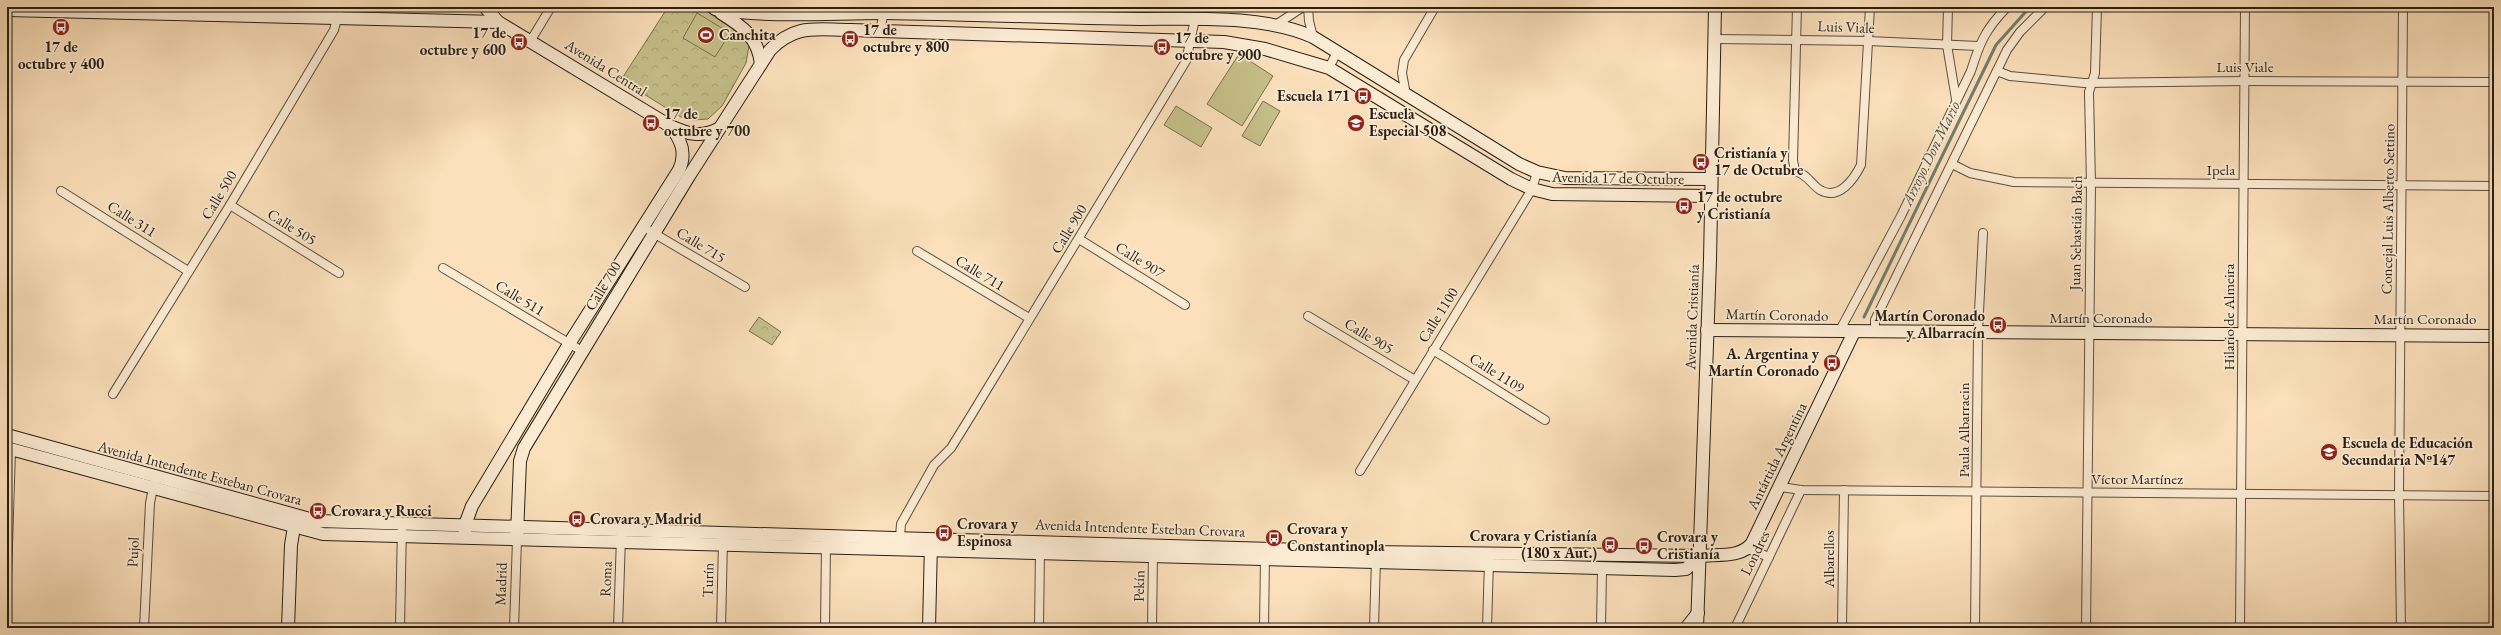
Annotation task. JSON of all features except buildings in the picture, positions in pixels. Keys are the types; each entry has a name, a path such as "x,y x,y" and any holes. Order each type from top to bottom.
{"main road":[{"name":"Avenida Central","path":"485,7 498,22 531,40 670,126 693,135 709,134 718,129"},
{"name":"Avenida Cristianía","path":"1697,628 1707,330 1715,7"},
{"path":"7,10 23,8 339,12 498,22"},
{"path":"714,8 747,30 757,47 761,64"},
{"name":"Avenida 17 de Octubre","path":"714,8 752,14 884,10 1195,19 1277,24 1296,29 1313,37 1519,164 1537,172 1565,178 1710,179"},
{"name":"Avenida 17 de Octubre","path":"761,64 778,42 795,32 880,31 1224,42 1265,50 1329,68 1511,179 1532,189 1564,195 1710,196"},
{"name":"Calle 700","path":"517,540 521,455 654,233 718,129 761,64"},
{"name":"Calle 700","path":"465,539 465,525 472,506 569,344 682,164 683,157 681,140 670,126"},
{"name":"Martín Coronado","path":"1707,330 2494,336"},
{"name":"Antártida Argentina","path":"1748,549 1781,487 1854,332"},
{"name":"Avenida Intendente Esteban Crovara","path":"7,435 294,528 323,534 465,525 622,531 723,539 826,541 900,537 1040,541 1153,550 1376,558 1489,566 1602,568 1686,569 1700,556"},
{"name":"Avenida Intendente Esteban Crovara","path":"9,449 317,521 402,530 465,539 621,544 723,539"},
{"path":"288,628 294,528 297,516"},
{"path":"929,628 931,538"},
{"name":"Avenida Intendente Esteban Crovara","path":"826,541 931,551 1040,553 1153,550"},
{"path":"1700,556 1741,552 1748,549"},
{"name":"Avenida Intendente Esteban Crovara","path":"1376,558 1490,553 1700,556"},
{"path":"1686,628 1698,613"}],"street":[{"path":"531,40 551,7"},
{"path":"1277,24 1303,7"},
{"path":"1308,7 1313,37"},
{"path":"1406,95 1402,72 1404,60 1435,7"},
{"path":"1797,7 1793,154 1795,171 1827,192 1837,192 1844,187 1856,174 1861,165 1870,7"},
{"path":"1948,7 1947,45 1956,99"},
{"path":"1839,332 1901,216 1956,99 1971,72 1978,46 1994,20 2007,7"},
{"path":"1874,332 1875,320 1952,164 1961,139 1996,71 2012,42 2045,7"},
{"name":"Juan Sebastián Bach","path":"2086,628 2088,334 2091,184 2089,92 2095,73 2097,7"},
{"name":"Hilario de Almeira","path":"2240,628 2245,7"},
{"name":"Concejal Luis Alberto Settino","path":"2401,628 2399,494 2403,184 2403,7"},
{"path":"880,31 884,10"},
{"name":"Calle 500","path":"113,394 230,205 334,30 339,12"},
{"name":"Calle 900","path":"900,537 901,524 934,464 951,448 1186,61 1195,19"},
{"name":"Luis Viale","path":"1714,39 1796,39 1978,46"},
{"path":"1329,68 1337,52"},
{"name":"Luis Viale","path":"1996,71 2010,76 2091,82 2494,82"},
{"name":"Ipela","path":"1952,164 1970,173 2004,181 2091,184 2403,184 2494,186"},
{"name":"Calle 1100","path":"1360,471 1532,189 1537,172"},
{"name":"Calle 311","path":"61,191 188,271"},
{"name":"Calle 505","path":"230,205 339,273"},
{"name":"Calle 715","path":"643,226 746,287"},
{"name":"Paula Albarracin","path":"1975,628 1978,332 1983,233"},
{"name":"Calle 907","path":"1079,239 1185,305"},
{"name":"Calle 711","path":"917,251 1029,318"},
{"name":"Calle 511","path":"443,268 582,351"},
{"name":"Calle 905","path":"1308,316 1415,380"},
{"name":"Calle 1109","path":"1434,350 1545,420"},
{"path":"7,578 9,449"},
{"name":"Pujol","path":"144,628 150,503 154,483"},
{"name":"Víctor Martínez","path":"1781,487 1801,490 2494,496"},
{"name":"Londres","path":"1734,628 1801,490"},
{"name":"Albarellos","path":"1842,628 1844,490"},
{"path":"400,628 402,530"},
{"name":"Roma","path":"618,628 622,531"},
{"name":"Turín","path":"721,628 723,539"},
{"name":"Madrid","path":"514,628 517,540"},
{"path":"825,628 826,541"},
{"path":"1039,628 1040,541"},
{"path":"1748,549 1769,557"},
{"name":"Pekín","path":"1152,628 1153,550"},
{"path":"1264,628 1266,553"},
{"path":"1487,628 1490,553"},
{"path":"1374,628 1376,558"},
{"path":"1601,628 1602,568"}],"green space":[{"path":"668,7 700,7 744,36 749,46 746,63 722,106 708,119 694,120 681,117 621,80"},
{"name":"Canchita","path":"697,13 730,33 715,57 683,38"},
{"path":"1239,54 1273,76 1242,126 1207,104"},
{"path":"1263,101 1280,111 1260,146 1242,136"},
{"path":"1176,106 1212,128 1201,147 1164,125"},
{"path":"759,317 781,332 772,345 749,331"}],"waterway":[{"name":"Arroyo Don Mario","path":"1864,317 1996,45 2030,7"}],"place":[{"name":"17 de octubre y 400","path":"61,27"},
{"name":"Canchita","path":"706,35"},
{"name":"17 de octubre y 800","path":"850,39"},
{"name":"17 de octubre y 600","path":"519,42"},
{"name":"17 de octubre y 900","path":"1162,47"},
{"name":"Escuela 171","path":"1363,96"},
{"name":"17 de octubre y 700","path":"651,123"},
{"name":"Escuela Especial 508","path":"1356,123"},
{"name":"Cristianía y 17 de Octubre","path":"1701,162"},
{"name":"17 de octubre y Cristianía","path":"1684,206"},
{"name":"Martín Coronado y Albarracín","path":"1998,325"},
{"name":"A. Argentina y Martín Coronado","path":"1832,363"},
{"name":"Escuela de Educación Secundaria Nº147","path":"2329,452"},
{"name":"Crovara y Rucci","path":"318,511"},
{"name":"Crovara y Madrid","path":"577,519"},
{"name":"Crovara y Espinosa","path":"944,533"},
{"name":"Crovara y Constantinopla","path":"1274,538"},
{"name":"Crovara y Cristianía (180 x Aut.)","path":"1610,545"},
{"name":"Crovara y Cristianía","path":"1644,546"}]}
